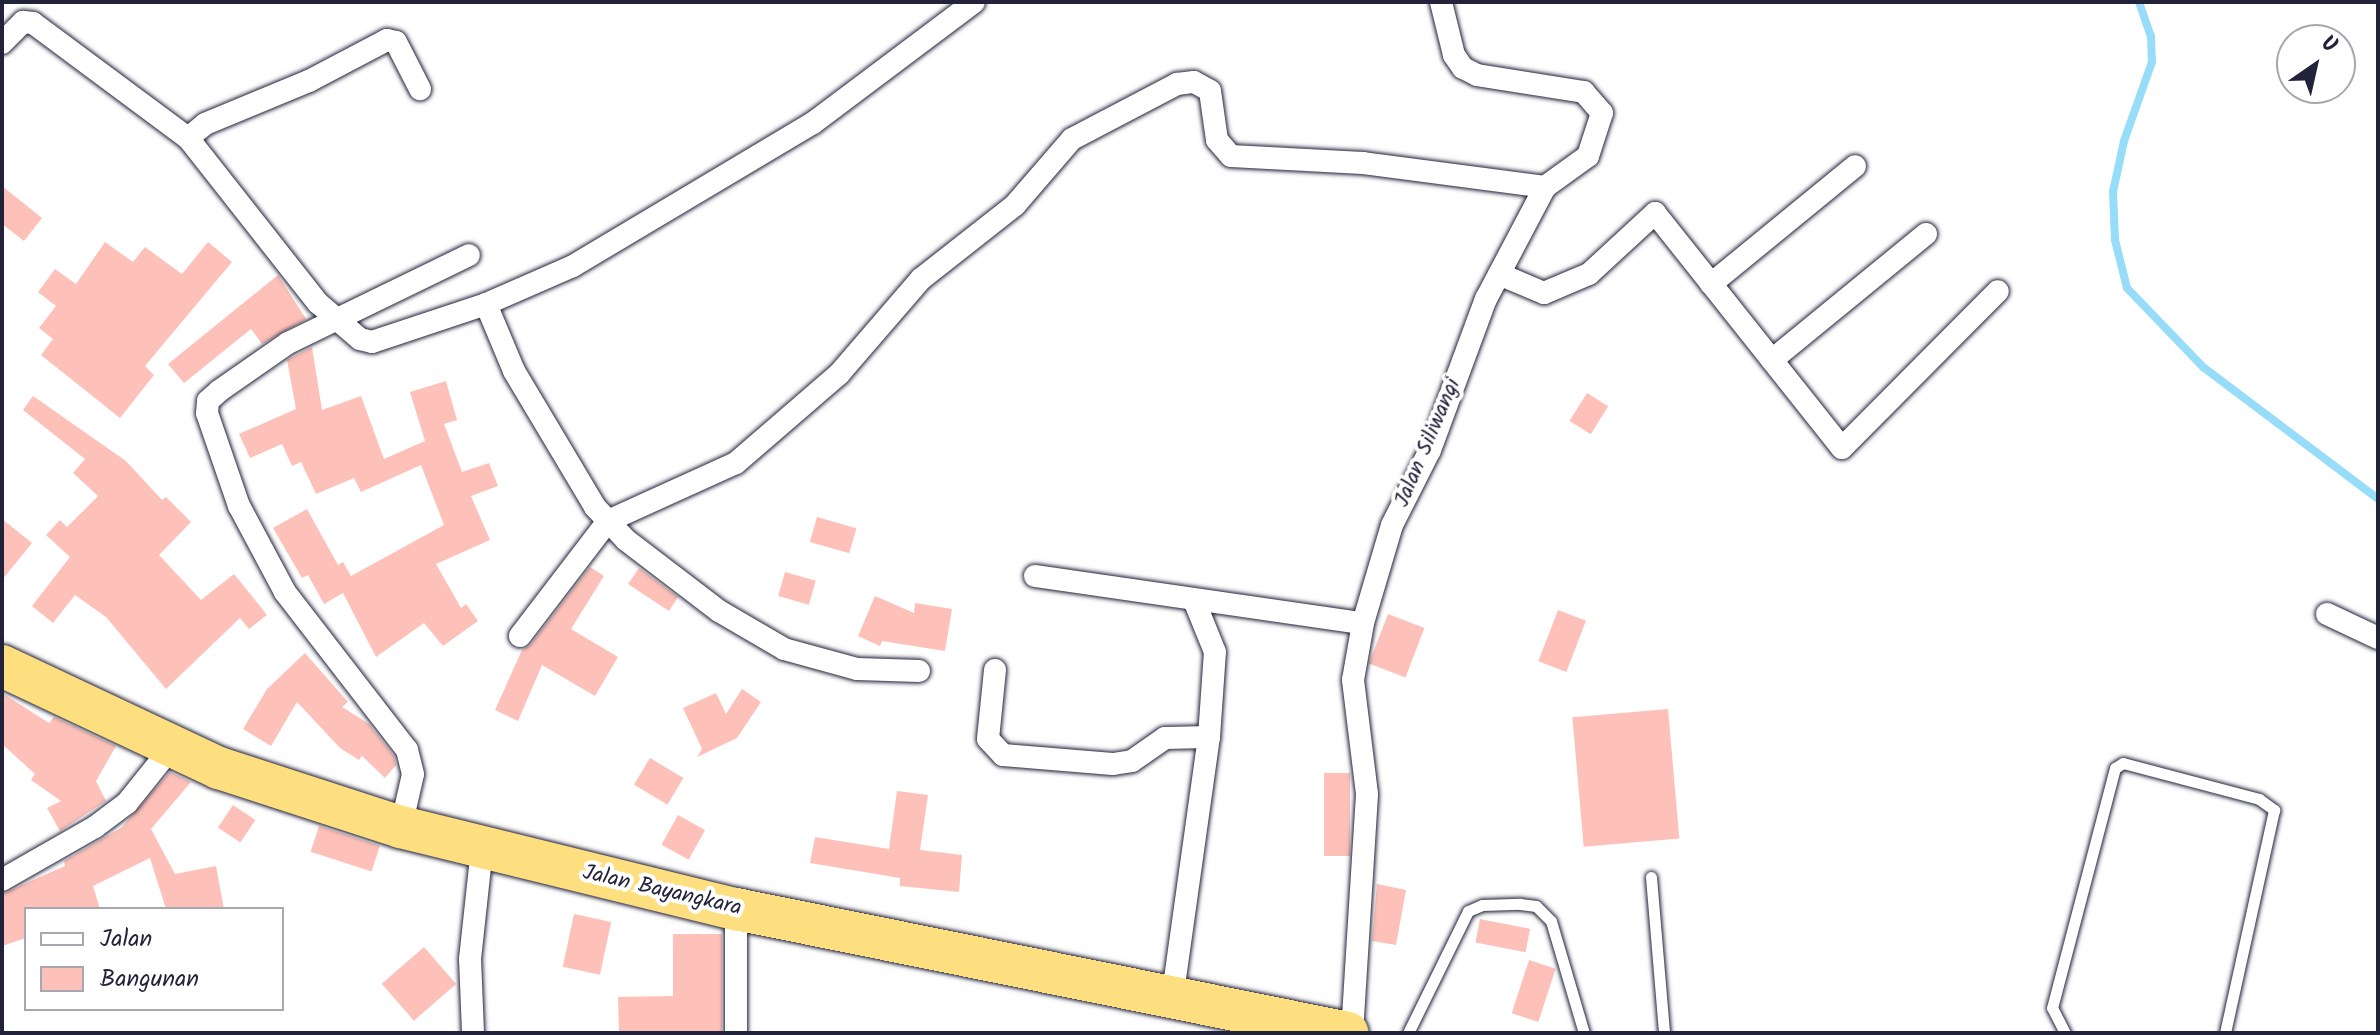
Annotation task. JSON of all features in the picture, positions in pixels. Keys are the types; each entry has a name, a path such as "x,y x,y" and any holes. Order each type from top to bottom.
{"highway":[{"name":"Jalan Bayangkara","path":"2,666 171,748 401,827 736,909 1172,1000 1350,1033"}],"street":[{"path":"2,43 23,22 33,23 188,138 334,320 372,342 486,304 573,266 813,123 974,2"},
{"name":"Jalan Siliwangi","path":"1350,1033 1367,794 1353,680 1363,623 1392,525 1430,450 1499,274 1545,187 1588,156 1600,130 1599,106 1575,90 1477,75 1463,68 1454,55 1441,2"},
{"path":"188,138 205,124 309,81 387,40 396,42 420,89"},
{"path":"520,636 608,521 736,463 839,374 921,279 1015,205 1072,139 1177,84 1194,82 1210,91 1217,140 1231,156 1363,163 1545,187"},
{"path":"1711,284 1855,166"},
{"path":"1499,274 1544,293 1589,274 1655,213 1842,448 1998,291"},
{"path":"1772,360 1926,234"},
{"path":"401,827 413,774 407,750 285,592 239,506 207,413 208,401 288,343 469,255"},
{"path":"486,304 514,371 608,521 719,611 784,649 857,669 919,671"},
{"path":"1035,576 1363,623"},
{"path":"1172,1000 1209,737 1215,652 1194,600"},
{"path":"2327,614 2378,638"},
{"path":"995,670 988,739 1003,755 1113,764 1132,761 1165,738 1209,737"},
{"path":"2,880 95,827 127,803 171,748"},
{"path":"473,1033 470,959 482,848"},
{"path":"736,909 736,1033"}],"lane":[{"path":"2065,1033 2052,1008 2115,768 2123,763 2259,799 2274,810 2225,1033"},
{"path":"1651,877 1664,1033"},
{"path":"1408,1033 1468,911 1482,905 1520,904 1536,906 1551,921 1584,1033"}],"building":[{"path":"2,186 42,218 24,241 2,224"},
{"path":"105,242 133,262 145,247 182,274 208,242 232,262 145,366 154,375 120,418 41,355 53,339 39,328 56,306 38,292 55,269 76,284"},
{"path":"278,275 306,319 262,344 251,329 184,383 168,364"},
{"path":"312,347 322,410 361,396 384,459 425,441 410,392 446,381 457,420 444,424 462,472 489,463 498,486 471,496 490,540 436,564 461,608 466,604 478,621 443,646 424,623 376,657 343,593 324,604 308,575 302,578 273,528 307,509 338,565 343,562 351,576 444,525 421,465 361,492 354,478 316,494 301,462 292,466 282,444 250,458 239,434 296,409 287,360"},
{"path":"1587,393 1608,406 1591,434 1570,421"},
{"path":"33,396 126,461 162,500 166,497 191,522 159,555 201,600 234,574 267,615 249,629 240,618 166,689 106,617 75,595 53,623 32,606 70,557 46,535 60,520 67,527 98,496 73,473 85,459 23,410"},
{"path":"817,517 856,528 849,553 810,542"},
{"path":"2,519 32,543 2,580"},
{"path":"590,567 604,576 571,629 618,657 595,696 542,665 518,721 495,710 522,650 531,644"},
{"path":"639,568 678,597 669,611 628,584"},
{"path":"785,572 816,581 809,605 778,596"},
{"path":"875,596 914,613 915,603 952,609 945,651 882,641 880,646 858,636"},
{"path":"1558,610 1586,621 1566,672 1538,661"},
{"path":"1388,614 1424,628 1405,677 1369,663"},
{"path":"305,653 348,702 342,707 369,724 394,756 396,765 385,778 362,756 359,760 340,748 297,702 271,746 243,729 267,689"},
{"path":"742,689 761,702 737,738 697,757 702,749 683,708 716,693 726,714"},
{"path":"2,693 49,723 54,717 116,746 96,781 106,801 60,831 47,808 61,801 31,780 35,774 2,744"},
{"path":"1668,709 1679,839 1584,847 1572,717"},
{"path":"650,758 683,778 667,805 634,785"},
{"path":"170,772 191,782 151,829 175,874 216,866 224,907 165,907 150,858 93,886 99,907 24,907 24,939 2,946 2,894 65,866 64,861 121,828"},
{"path":"1324,773 1350,773 1350,856 1324,856"},
{"path":"897,791 928,795 920,850 962,855 959,892 900,886 900,878 810,863 815,837 889,849"},
{"path":"233,805 255,820 240,842 218,827"},
{"path":"678,815 705,830 689,860 662,845"},
{"path":"319,826 380,846 372,871 311,852"},
{"path":"1377,884 1406,890 1396,945 1372,941"},
{"path":"574,914 611,922 600,975 563,967"},
{"path":"1480,919 1530,929 1525,952 1475,943"},
{"path":"673,934 722,934 722,1033 619,1033 618,997 673,996"},
{"path":"424,947 456,984 414,1021 382,984"},
{"path":"1529,960 1556,969 1538,1022 1512,1013"}],"waterway":[{"path":"2139,2 2151,36 2152,62 2124,141 2113,192 2115,240 2127,288 2203,367 2378,499"}]}
